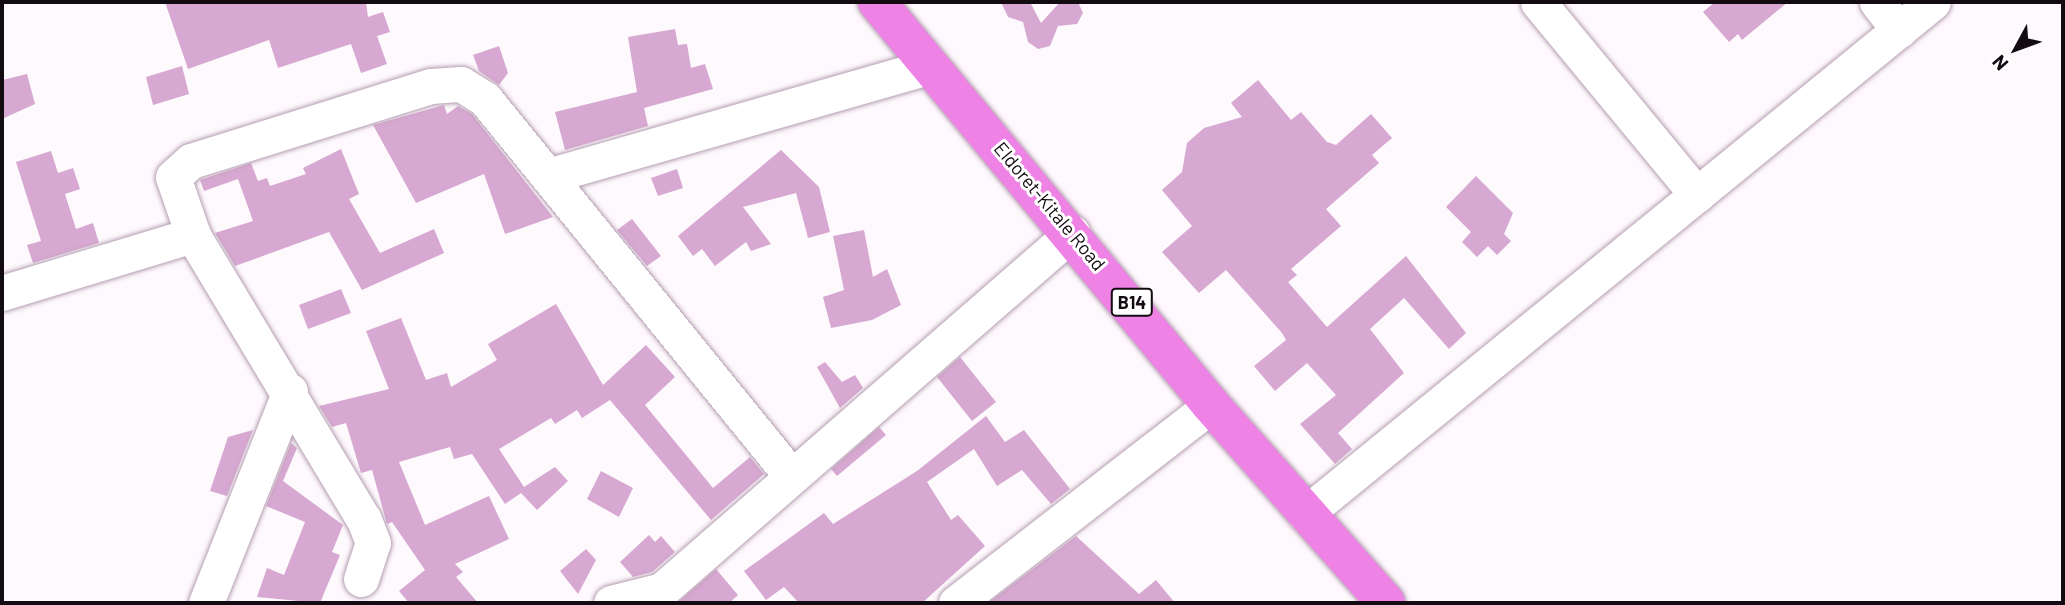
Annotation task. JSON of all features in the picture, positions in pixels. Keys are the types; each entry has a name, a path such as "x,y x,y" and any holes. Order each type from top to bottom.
{"highway":[{"name":"Eldoret-Kitale Road","path":"877,2 1072,233 1211,405 1304,514 1386,603"}],"street":[{"path":"1538,2 1697,195"},
{"path":"1877,2 1899,30"},
{"path":"1304,514 1933,2"},
{"path":"551,175 930,66"},
{"path":"361,579 373,543 290,391 193,235 173,177 191,161 431,86 461,84 485,99 551,175 790,474"},
{"path":"611,603 662,590 790,474 1072,233"},
{"path":"2,293 193,235"},
{"path":"206,603 290,391"},
{"path":"956,603 1211,405"}],"building":[{"path":"165,2 366,2 368,17 383,12 390,32 377,36 387,64 361,73 351,44 278,68 269,40 188,69"},
{"path":"1001,2 1030,2 1041,23 1060,2 1078,2 1083,13 1077,24 1058,26 1050,46 1038,49 1028,42 1023,22 1008,17"},
{"path":"1715,2 1788,2 1742,40 1738,34 1729,42 1703,12"},
{"path":"675,29 678,45 687,44 691,68 705,64 713,89 644,108 648,126 565,150 555,112 637,92 628,37"},
{"path":"499,46 508,73 499,85 479,71 473,55"},
{"path":"182,66 189,94 153,105 146,77"},
{"path":"27,74 35,104 2,119 2,80"},
{"path":"1258,80 1291,120 1301,112 1327,142 1336,145 1371,114 1392,138 1372,155 1379,163 1326,209 1341,226 1291,269 1297,275 1288,282 1327,327 1406,256 1466,333 1449,349 1404,298 1370,329 1404,373 1338,433 1352,449 1335,464 1300,424 1336,395 1307,363 1275,391 1254,366 1286,340 1282,333 1226,270 1199,293 1162,252 1192,226 1162,190 1182,172 1187,143 1204,128 1242,117 1231,103"},
{"path":"444,105 447,114 458,106 472,114 553,217 505,234 484,174 416,203 373,125"},
{"path":"341,149 359,194 349,199 380,253 434,229 444,253 362,290 329,232 235,266 215,233 253,221 238,179 204,191 200,180 251,163 258,181 267,178 270,186 306,174 303,168"},
{"path":"781,150 819,187 830,232 808,238 796,193 743,207 771,244 751,251 746,242 715,266 702,249 693,256 678,236"},
{"path":"51,151 58,173 73,168 80,189 65,194 76,229 93,223 99,243 33,263 27,245 41,241 16,162"},
{"path":"677,169 683,188 658,196 651,178"},
{"path":"1476,176 1513,213 1504,234 1511,241 1497,255 1488,246 1477,257 1462,242 1471,232 1446,207"},
{"path":"632,219 661,256 647,266 617,230"},
{"path":"864,230 873,277 887,269 901,305 872,320 831,328 823,297 844,290 833,236"},
{"path":"341,289 351,313 308,329 299,305"},
{"path":"556,304 603,385 646,345 675,377 645,405 713,488 750,457 764,474 711,520 610,400 582,418 577,410 555,424 551,418 499,449 524,487 555,467 568,481 537,510 521,493 505,504 472,454 454,459 450,447 399,462 425,525 489,496 509,539 455,564 463,572 456,577 478,603 409,603 399,591 425,570 392,522 387,524 372,470 361,473 346,423 332,427 319,406 389,389 366,331 401,318 426,380 447,373 451,387 497,360 488,344"},
{"path":"960,357 996,402 972,421 937,377"},
{"path":"825,362 842,382 855,375 863,388 840,408 817,367"},
{"path":"986,416 1005,442 1024,430 1070,489 1051,504 1022,470 997,486 974,449 927,482 951,520 958,515 985,546 922,603 799,603 784,587 766,600 744,571 824,513 833,524 917,471"},
{"path":"879,427 886,435 837,476 831,469"},
{"path":"253,430 227,496 210,491 228,437"},
{"path":"291,443 297,448 283,481 343,525 332,552 340,555 320,603 257,597 267,568 284,575 305,522 266,506"},
{"path":"601,471 633,488 619,517 587,499"},
{"path":"649,535 655,542 661,536 675,552 652,572 633,577 620,562"},
{"path":"1076,536 1139,594 1156,580 1175,603 988,603"},
{"path":"586,549 596,560 578,594 560,571"},
{"path":"716,569 738,595 729,603 677,603"}]}
